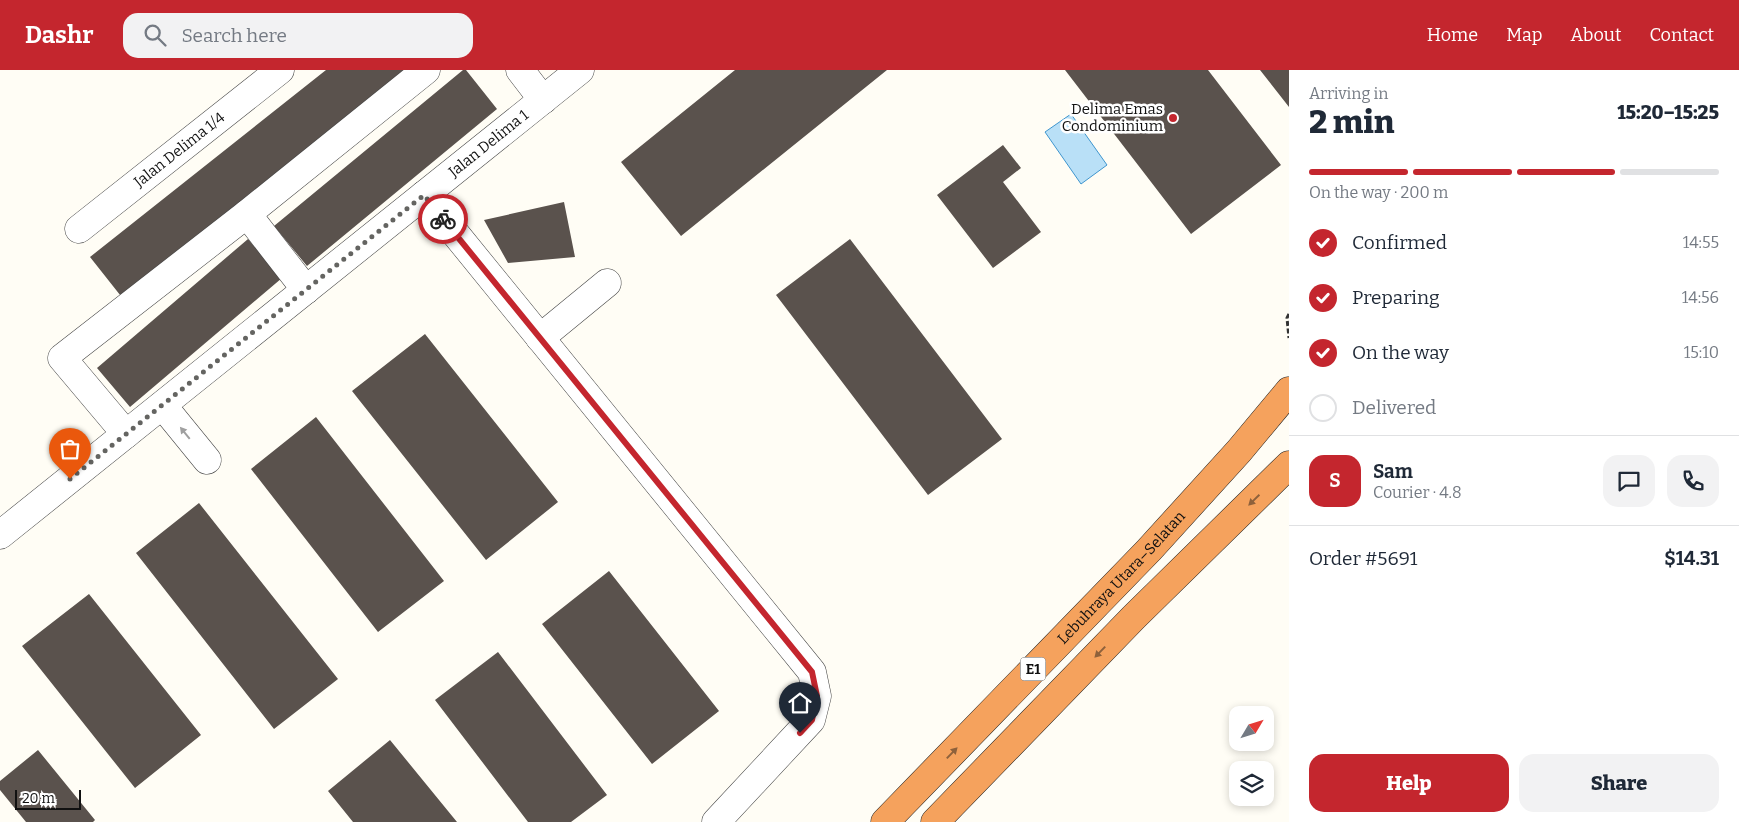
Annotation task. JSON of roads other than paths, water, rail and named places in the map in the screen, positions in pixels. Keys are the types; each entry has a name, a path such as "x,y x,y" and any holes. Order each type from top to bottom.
{"highway":[{"name":"Lebuhraya Utara–Selatan","path":"885,822 1149,550 1239,452 1289,391"},
{"name":"E1","path":"935,822 1134,617 1289,466"}],"street":[{"name":"Jalan Delima 1/4","path":"79,229 280,70"},
{"path":"126,434 62,358 247,214 426,70"},
{"path":"520,70 543,100"},
{"name":"Jalan Delima 1","path":"0,535 580,70"},
{"path":"424,195 812,672 817,696 812,720 716,822"},
{"path":"247,214 306,290"},
{"path":"540,338 607,284"},
{"path":"162,406 207,460"}],"water":[{"path":"1071,114 1107,165 1081,184 1045,132"}],"place":[{"name":"Delima Emas Condominium","path":"1173,118"}]}
